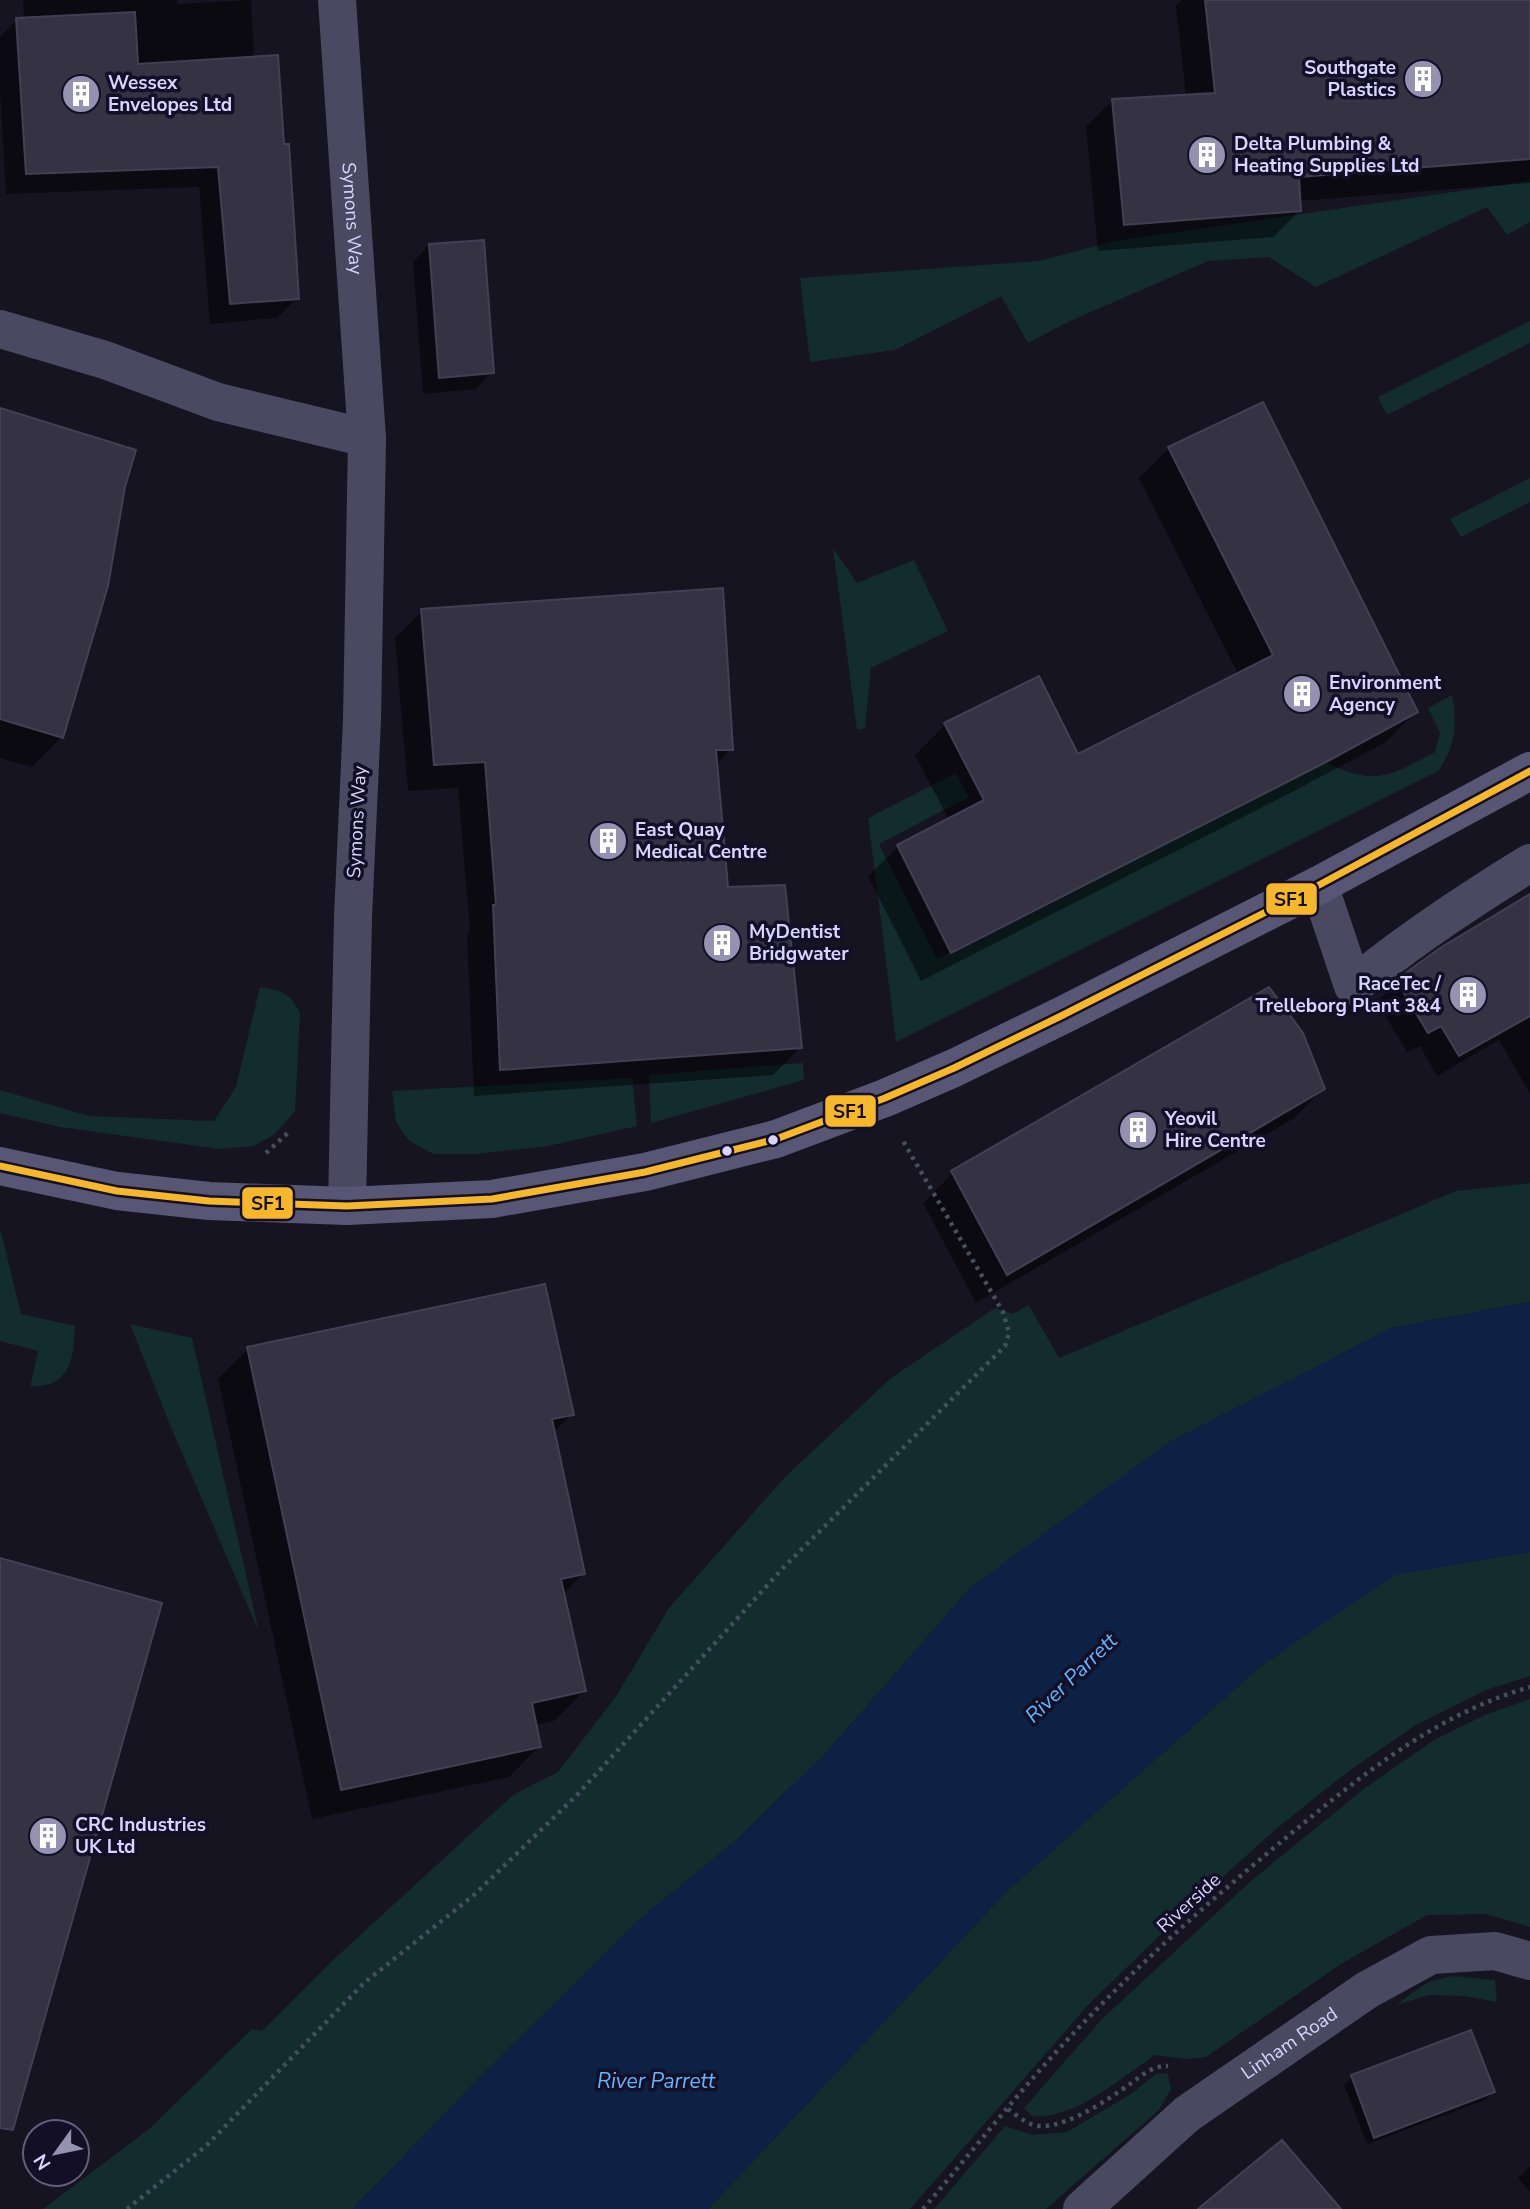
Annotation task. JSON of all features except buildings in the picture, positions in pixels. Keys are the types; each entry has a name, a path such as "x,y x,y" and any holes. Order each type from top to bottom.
{"street":[{"name":"Symons Way","path":"337,0 366,438 362,707 353,917 347,1206"},
{"path":"0,329 105,360 218,402 366,438"},
{"path":"0,1166 117,1191 209,1201 347,1206 492,1199 645,1172 776,1139 885,1098 1051,1021 1319,885 1530,771"},
{"path":"1319,885 1353,986 1463,904 1530,863"},
{"name":"Linham Road","path":"1082,2209 1187,2114 1367,1990 1431,1955 1495,1951 1530,1961"}],"path":[{"path":"127,2209 206,2146 363,1983 474,1895 578,1794 784,1567 1005,1346 1009,1333 1003,1312 899,1135 885,1098"},
{"name":"Riverside","path":"923,2209 1070,2036 1161,1947 1255,1863 1356,1780 1413,1741 1496,1697 1530,1687"},
{"path":"1008,2109 1033,2125 1057,2124 1086,2112 1154,2066 1170,2066 1231,2083"}],"green space":[{"path":"1530,181 1530,222 1507,235 1487,207 1316,287 1269,257 1208,261 1068,322 1028,343 1001,296 895,350 810,362 800,278 1039,261 1115,241"},
{"path":"1530,321 1530,343 1387,415 1378,397"},
{"path":"1530,478 1530,502 1461,537 1450,519"},
{"path":"833,548 857,583 914,560 948,631 871,668 865,728 857,730"},
{"path":"1452,695 1454,735 1438,771 896,1042 868,818 956,773 969,797 879,844 937,959 1326,762 1343,770 1370,776 1406,767 1435,752 1440,733 1428,708"},
{"path":"260,987 284,993 300,1012 295,1111 274,1135 253,1146 220,1149 60,1127 0,1113 0,1090 89,1116 214,1121 236,1087"},
{"path":"803,1063 804,1080 651,1123 649,1075"},
{"path":"632,1078 637,1126 548,1146 476,1154 433,1154 408,1140 396,1122 392,1091"},
{"path":"1530,1183 1530,1302 1391,1328 971,1587 825,1754 735,1841 639,1920 478,2079 353,2209 43,2209 71,2188 91,2188 91,2173 149,2129 252,2029 262,2031 332,1961 513,1795 558,1772 617,1695 669,1608 785,1477 891,1378 995,1308 1013,1314 1029,1305 1059,1358 1456,1191"},
{"path":"0,1228 21,1314 75,1326 69,1365 60,1378 51,1384 30,1387 38,1351 0,1341"},
{"path":"130,1324 192,1338 259,1632 170,1425"},
{"path":"1530,1552 1530,1676 1486,1690 1416,1725 1346,1773 1276,1829 1182,1914 1090,2003 910,2209 708,2209 1007,1891 1262,1665 1395,1574"},
{"path":"1530,1699 1530,1927 1486,1914 1427,1915 1341,1964 1206,2057 1185,2059 1155,2055 1081,2105 1048,2115 1032,2116 1024,2108 1102,2019 1252,1880 1365,1788 1434,1740 1487,1714"},
{"path":"1452,1976 1495,1980 1497,2002 1463,1996 1429,1995 1396,2005 1428,1982"},
{"path":"1157,2073 1168,2074 1171,2089 1159,2110 1046,2209 934,2209 1005,2126 1033,2135 1067,2132 1131,2094"}],"water":[{"name":"River Parrett","path":"1530,1302 1530,1552 1395,1575 1262,1665 1007,1891 708,2209 353,2209 478,2079 639,1920 735,1841 825,1754 971,1587 1169,1442 1391,1328"}],"transit line":[{"name":"SF1","path":"0,1166 117,1191 209,1201 347,1206 492,1199 645,1172 776,1139 885,1098 1063,1015 1319,885 1530,771"}],"place":[{"name":"Southgate Plastics","path":"1423,79"},
{"name":"Wessex Envelopes Ltd","path":"81,94"},
{"name":"Delta Plumbing & Heating Supplies Ltd","path":"1207,155"},
{"name":"Environment Agency","path":"1302,694"},
{"name":"East Quay Medical Centre","path":"608,841"},
{"name":"MyDentist Bridgwater","path":"722,943"},
{"name":"RaceTec / Trelleborg Plant 3&4","path":"1468,995"},
{"name":"Yeovil Hire Centre","path":"1138,1130"},
{"name":"CRC Industries UK Ltd","path":"48,1836"}]}
